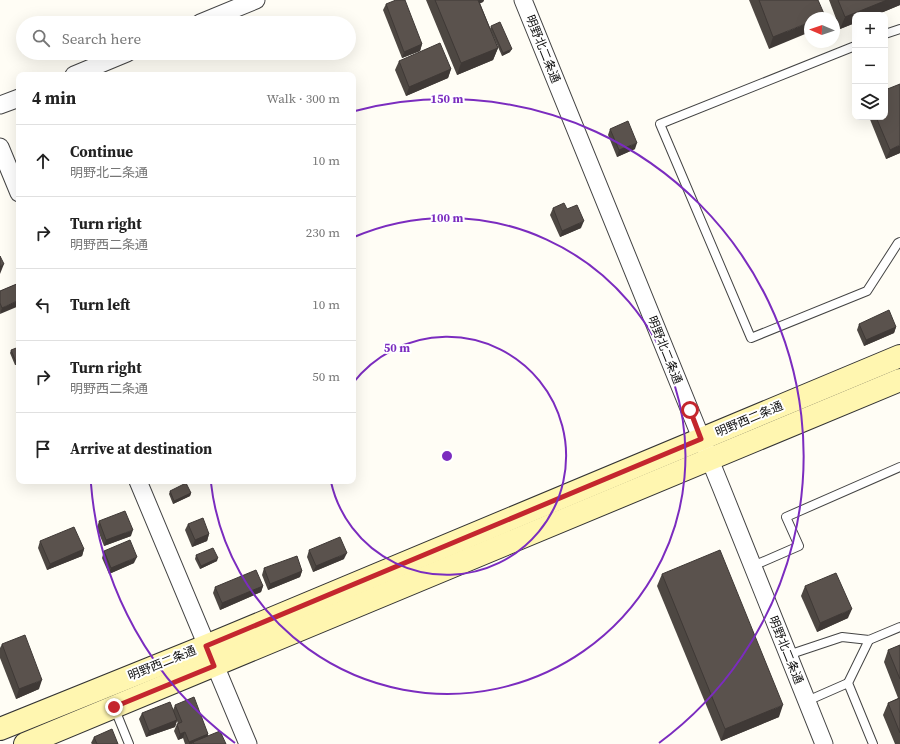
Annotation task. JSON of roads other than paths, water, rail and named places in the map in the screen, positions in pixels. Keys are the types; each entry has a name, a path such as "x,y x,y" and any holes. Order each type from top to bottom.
{"street":[{"path":"217,16 256,0"},
{"name":"明野北二条通","path":"523,0 824,744"},
{"path":"81,72 110,60"},
{"path":"0,105 16,99"},
{"path":"0,146 16,186"},
{"name":"明野西二条通","path":"25,744 206,646 900,356"},
{"name":"明野西二条通","path":"0,729 214,666 900,380"},
{"path":"139,484 214,666 248,744"}],"lane":[{"path":"888,33 900,28"},
{"path":"852,47 660,124 751,338 867,291 900,242"},
{"path":"753,566 799,546 786,517 900,467"},
{"path":"788,655 842,637 869,640 900,627"},
{"path":"807,701 848,683 869,640"},
{"path":"848,683 873,744"},
{"path":"110,697 129,744"}]}
